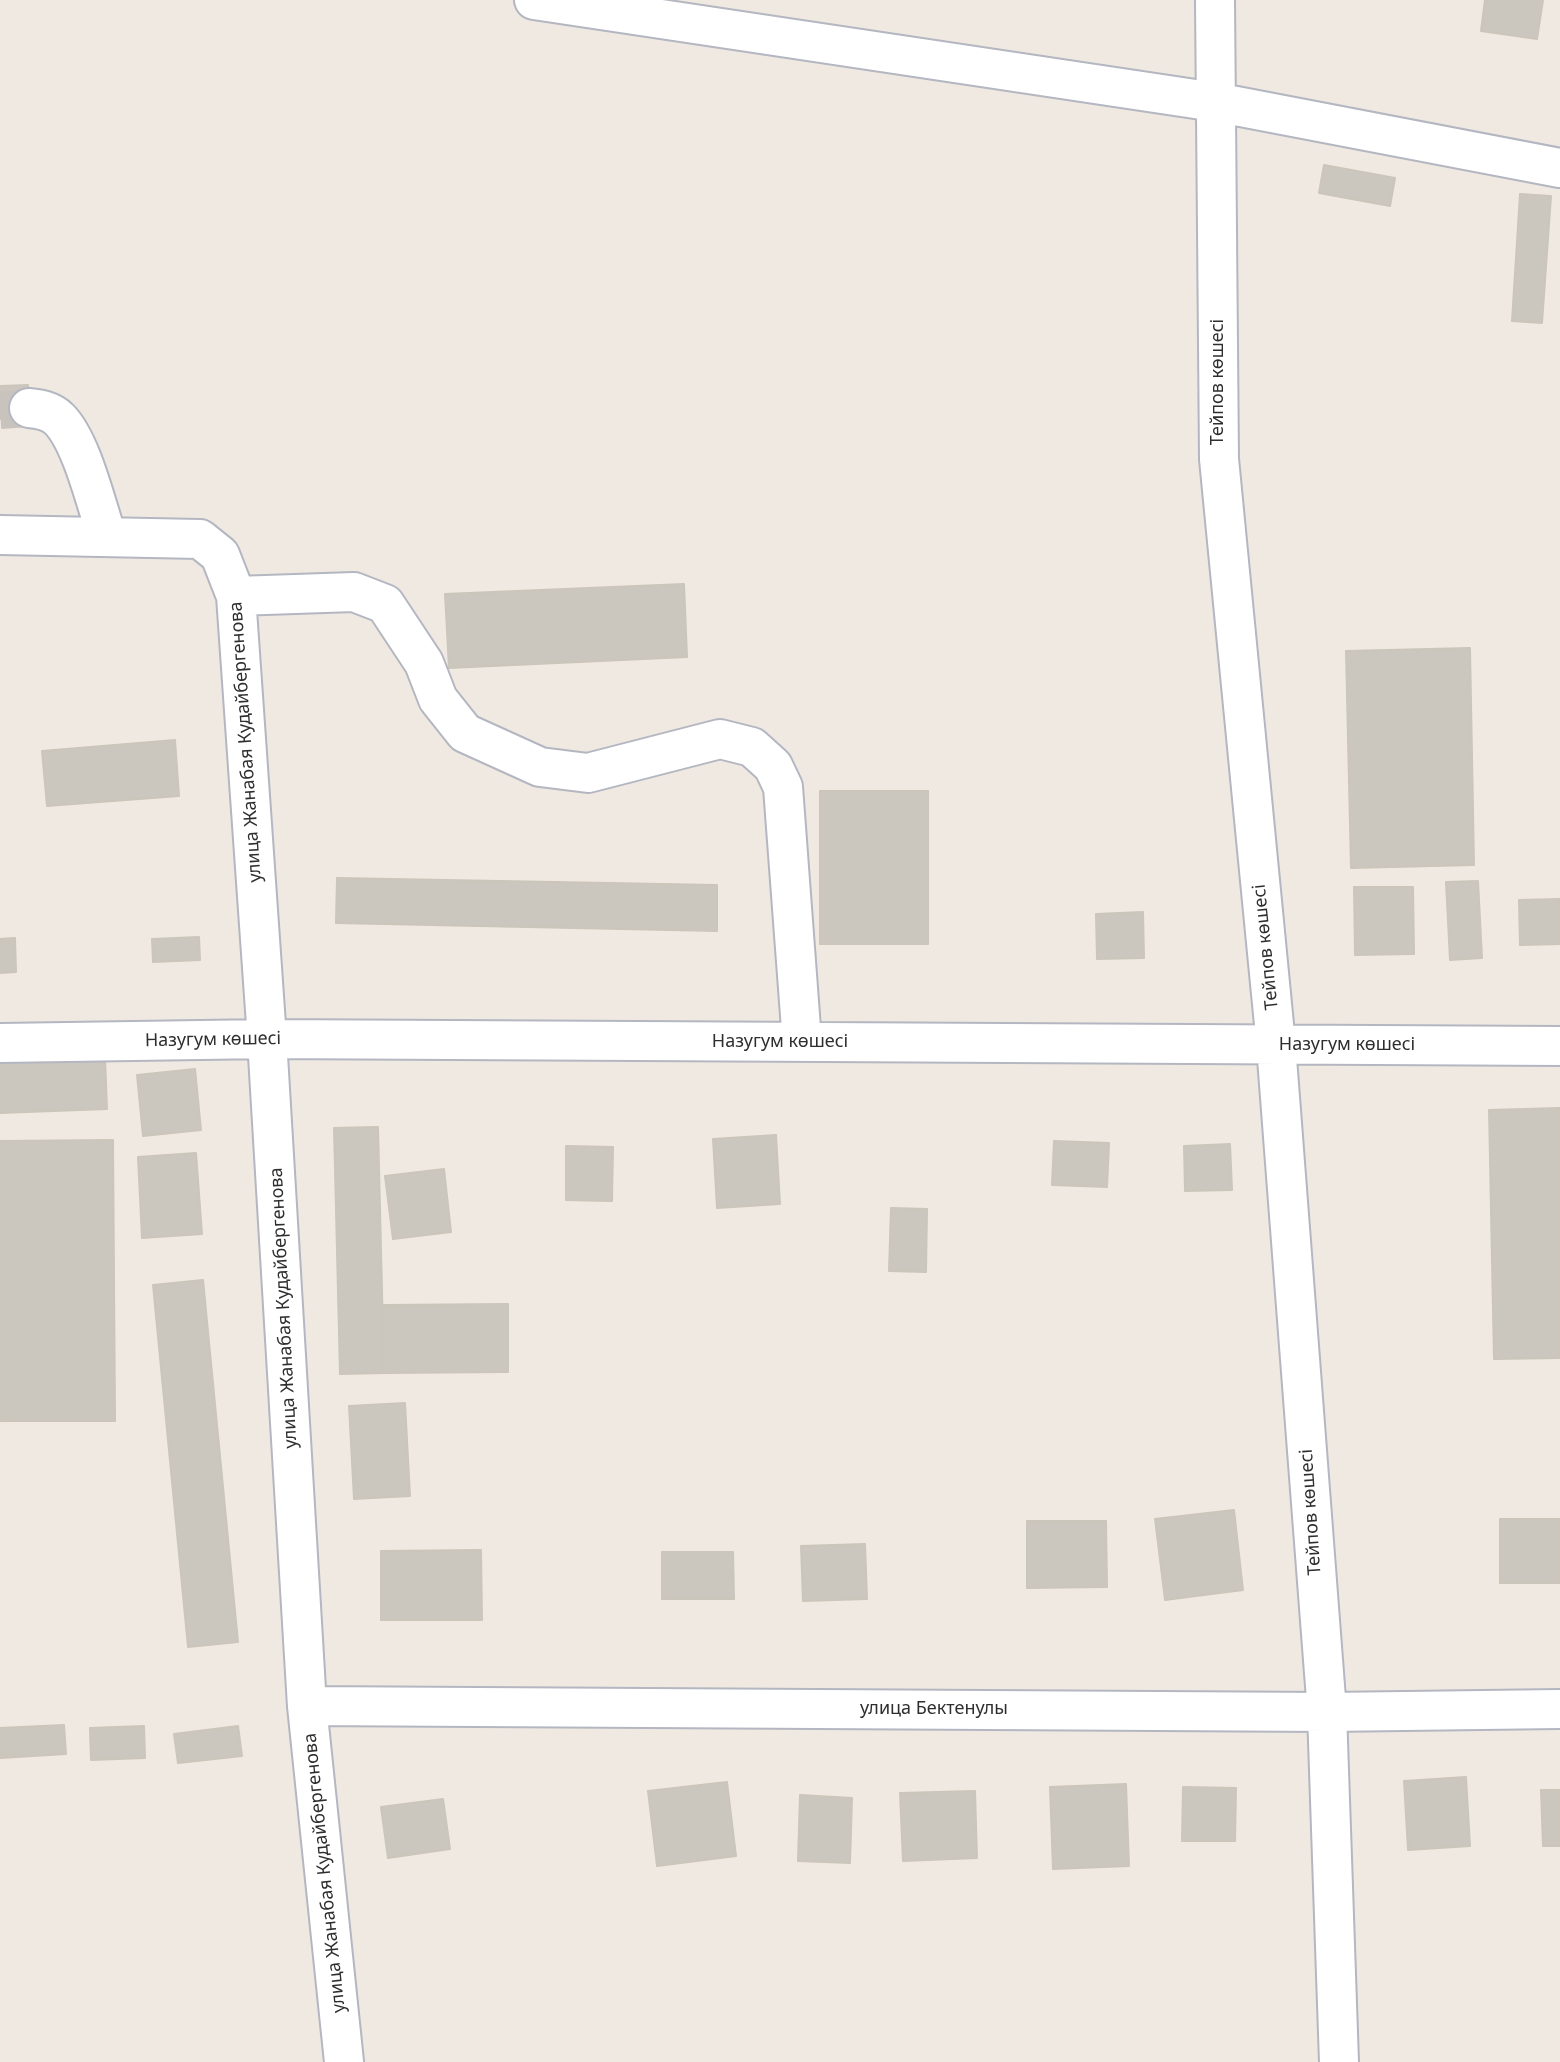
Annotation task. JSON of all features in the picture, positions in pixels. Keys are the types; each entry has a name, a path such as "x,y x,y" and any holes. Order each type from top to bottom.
{"street":[{"path":"534,0 1216,102 1560,168"},
{"name":"Тейпов көшесі","path":"1215,0 1219,459 1276,1045 1327,1712 1339,2062"},
{"path":"0,535 107,537 74,440 58,417 43,410 29,408"},
{"name":"улица Жанабая Кудайбергенова","path":"107,537 200,538 220,555 236,596 267,1039 307,1706 344,2062"},
{"path":"236,596 354,592 385,604 424,663 438,699 465,733 540,767 587,774 720,739 752,747 773,765 783,787 802,1042"},
{"name":"Назугум көшесі","path":"0,1043 267,1039 1560,1046"},
{"name":"улица Бектенулы","path":"307,1706 1327,1712 1560,1709"}],"building":[{"path":"1485,0 1543,0 1537,39 1481,31"},
{"path":"1324,165 1395,178 1390,206 1319,193"},
{"path":"1520,194 1551,196 1542,323 1512,321"},
{"path":"28,385 29,418 0,419 0,386"},
{"path":"684,584 687,657 449,668 445,594"},
{"path":"1470,648 1474,865 1351,868 1346,651"},
{"path":"175,740 179,796 47,806 42,751"},
{"path":"820,791 928,791 928,944 820,944"},
{"path":"337,878 717,885 717,931 336,923"},
{"path":"1478,881 1482,958 1450,960 1446,882"},
{"path":"1354,887 1413,887 1414,954 1355,955"},
{"path":"1560,899 1560,944 1520,945 1519,900"},
{"path":"1143,912 1144,958 1097,959 1096,914"},
{"path":"199,937 200,960 153,962 152,939"},
{"path":"15,938 16,972 0,973 0,939"},
{"path":"105,1058 107,1109 0,1113 0,1062"},
{"path":"195,1069 201,1130 143,1136 137,1075"},
{"path":"1560,1108 1560,1358 1494,1359 1489,1110"},
{"path":"378,1127 384,1373 340,1374 334,1128"},
{"path":"776,1135 780,1204 717,1208 713,1139"},
{"path":"113,1140 115,1421 0,1421 0,1141"},
{"path":"1054,1141 1109,1143 1107,1187 1052,1185"},
{"path":"1230,1144 1232,1190 1185,1191 1184,1146"},
{"path":"566,1146 613,1147 612,1201 566,1200"},
{"path":"196,1153 202,1234 142,1238 138,1157"},
{"path":"444,1169 451,1232 393,1239 385,1176"},
{"path":"891,1208 927,1209 926,1272 889,1271"},
{"path":"203,1280 238,1642 188,1647 153,1285"},
{"path":"508,1304 508,1372 384,1373 384,1305"},
{"path":"405,1403 410,1496 354,1499 349,1406"},
{"path":"1234,1510 1243,1590 1165,1600 1155,1519"},
{"path":"1500,1519 1560,1519 1560,1583 1500,1583"},
{"path":"1027,1521 1106,1521 1107,1587 1027,1588"},
{"path":"865,1544 867,1599 803,1601 801,1546"},
{"path":"481,1550 482,1620 381,1620 381,1551"},
{"path":"662,1552 733,1552 734,1599 662,1599"},
{"path":"64,1725 66,1754 0,1758 0,1728"},
{"path":"144,1726 145,1758 91,1760 90,1728"},
{"path":"238,1726 242,1756 178,1763 174,1734"},
{"path":"1466,1777 1470,1846 1408,1850 1404,1781"},
{"path":"727,1782 736,1856 657,1866 648,1791"},
{"path":"1126,1784 1129,1866 1053,1869 1050,1787"},
{"path":"1183,1787 1236,1788 1235,1841 1182,1841"},
{"path":"1541,1790 1560,1790 1560,1846 1543,1846"},
{"path":"975,1791 977,1858 903,1861 900,1793"},
{"path":"800,1795 852,1798 850,1863 798,1861"},
{"path":"443,1799 450,1849 388,1858 381,1807"}],"tunnel":[{"path":"0,410 29,408"}]}
